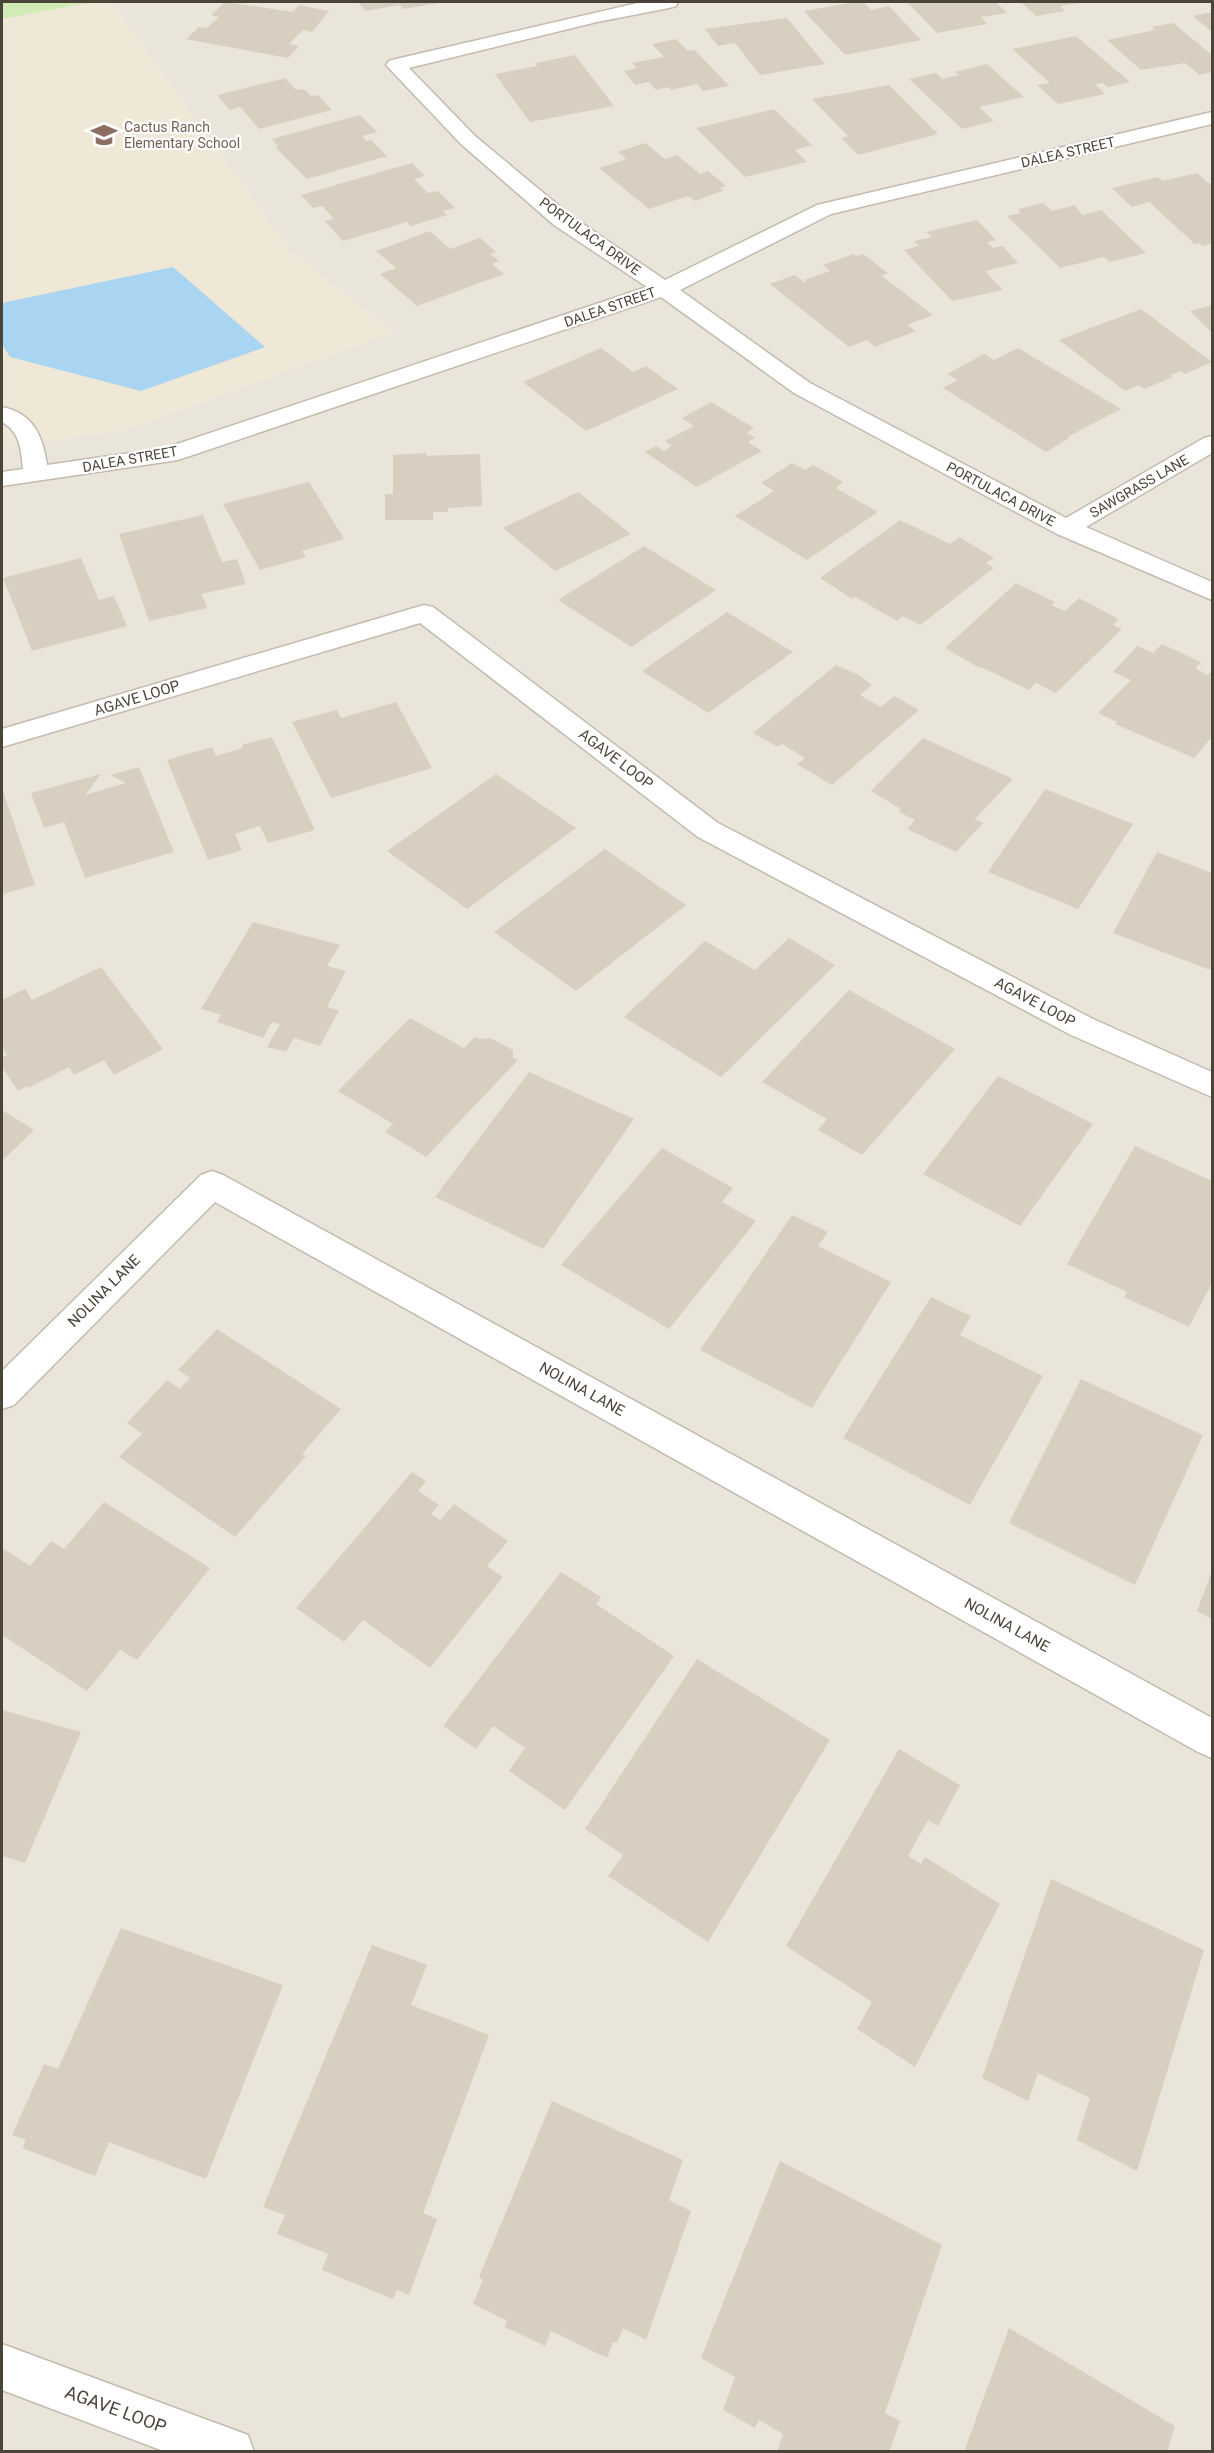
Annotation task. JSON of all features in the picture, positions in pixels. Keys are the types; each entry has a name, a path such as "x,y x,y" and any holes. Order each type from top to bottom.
{"street":[{"name":"PORTULACA DRIVE","path":"669,2 597,16 396,66 468,140 562,220 664,289 802,388 1066,528 1212,592"},
{"name":"DALEA STREET","path":"2,478 169,455 664,289 825,209 1212,118"},
{"path":"2,414 15,419 32,438 36,474"},
{"name":"SAWGRASS LANE","path":"1066,528 1212,443"},
{"name":"AGAVE LOOP","path":"2,738 424,613 708,830 1082,1027 1212,1085"},
{"name":"NOLINA LANE","path":"2,1394 212,1184 1212,1739"},
{"name":"AGAVE LOOP","path":"2,2367 231,2451"}],"shaded area":[{"name":"Cactus Ranch Elementary School","path":"95,2 111,2 290,251 393,332 126,430 2,447 2,19"},
{"path":"111,2 1212,2 1212,2451 2,2451 2,447 126,430 393,332 290,251"}],"green space":[{"path":"2,2 95,2 2,19"}],"water":[{"path":"173,267 265,347 141,391 10,357 2,344 2,303"}],"building":[{"path":"225,2 293,12 299,5 329,11 312,32 303,30 289,44 299,46 288,58 186,39 199,27 207,28 219,17 211,15"},
{"path":"358,2 439,3 403,9 400,5 365,11"},
{"path":"863,2 871,10 889,6 921,40 845,55 804,11"},
{"path":"907,2 996,2 1007,13 981,17 987,24 937,33"},
{"path":"1021,2 1079,3 1060,6 1065,11 1036,16"},
{"path":"1212,12 1212,32 1193,16"},
{"path":"787,18 825,64 760,75 735,43 718,46 705,29"},
{"path":"1173,23 1212,55 1212,72 1200,75 1185,63 1141,70 1107,40 1155,30 1152,27"},
{"path":"1076,36 1130,82 1108,87 1103,83 1095,84 1105,94 1058,104 1037,85 1050,83 1012,49"},
{"path":"676,39 688,51 695,50 729,86 703,91 697,84 671,90 668,87 656,90 649,82 635,85 624,71 637,68 632,63 664,57 652,44"},
{"path":"575,55 614,106 530,122 495,74 537,66 535,63"},
{"path":"987,64 1024,97 979,107 994,121 962,129 909,79 936,73 942,79 959,75 955,72"},
{"path":"285,78 296,90 304,89 311,96 318,95 332,110 259,129 240,107 230,110 217,95"},
{"path":"889,85 938,134 858,155 841,138 848,136 812,99"},
{"path":"774,109 812,145 795,150 807,162 745,177 696,128"},
{"path":"360,115 377,132 362,136 366,141 371,140 387,156 307,179 276,148 278,146 272,139"},
{"path":"645,143 665,159 677,155 700,174 708,171 726,186 720,188 723,191 695,201 688,196 649,209 599,168 626,159 618,152"},
{"path":"412,163 425,176 414,179 428,193 438,191 455,208 443,211 447,215 411,226 407,222 343,241 325,221 334,219 322,206 313,208 301,195"},
{"path":"1197,173 1212,186 1212,243 1203,246 1199,243 1195,244 1149,202 1132,207 1112,188 1158,177 1162,181"},
{"path":"1043,203 1052,211 1075,205 1082,215 1101,210 1146,253 1110,262 1104,257 1060,268 1007,216 1021,213 1018,209"},
{"path":"977,220 996,240 987,242 993,248 1002,246 1018,263 985,271 1003,290 952,301 904,250 919,246 914,241 932,237 926,232"},
{"path":"430,231 450,249 480,238 496,252 490,254 499,261 492,264 504,274 417,306 380,274 396,268 376,251"},
{"path":"854,254 856,256 863,254 888,273 882,276 933,315 907,325 916,331 875,347 867,340 849,347 770,284 795,275 805,283 807,282 804,280 830,271 823,265"},
{"path":"1212,305 1212,333 1190,311"},
{"path":"1141,309 1212,362 1185,374 1181,371 1170,375 1173,377 1144,389 1139,385 1125,391 1059,340"},
{"path":"601,348 633,372 646,366 678,389 586,431 523,382"},
{"path":"1018,348 1121,409 1067,437 1069,438 1046,452 943,388 958,380 947,374 984,354 994,360"},
{"path":"711,402 754,428 747,433 755,438 748,442 762,451 697,487 645,452 656,446 664,451 672,446 665,441 694,426 682,418"},
{"path":"426,453 426,456 480,454 482,506 448,508 448,512 433,512 433,520 385,520 385,494 393,494 393,455"},
{"path":"792,463 805,470 813,465 843,482 836,488 878,512 807,560 735,516 774,491 761,483"},
{"path":"309,482 344,539 302,551 306,557 260,570 223,504"},
{"path":"578,492 631,534 555,571 503,528"},
{"path":"203,515 222,562 237,559 246,584 202,594 207,608 149,621 119,534"},
{"path":"900,520 950,544 959,537 994,558 986,563 994,568 920,625 903,616 897,621 855,597 852,599 820,578"},
{"path":"644,546 716,590 631,647 558,600"},
{"path":"81,558 99,600 114,596 127,626 32,651 3,578"},
{"path":"1016,583 1055,602 1051,605 1065,611 1079,598 1118,619 1113,625 1122,629 1056,693 1036,683 1029,690 978,667 945,648"},
{"path":"727,612 793,652 708,713 642,671"},
{"path":"1162,644 1201,662 1195,668 1208,675 1212,670 1212,737 1194,758 1115,724 1117,722 1098,713 1131,680 1113,672 1137,646 1153,653"},
{"path":"836,665 859,675 872,685 860,695 881,707 894,696 919,710 832,785 797,764 805,758 782,744 778,747 753,733"},
{"path":"396,702 432,768 331,798 292,722 337,710 341,718"},
{"path":"272,737 315,830 268,843 260,826 235,834 242,850 208,860 167,760 212,747 216,756 243,748 242,745"},
{"path":"923,738 1013,779 975,819 983,823 956,852 907,829 915,820 899,812 901,809 871,791"},
{"path":"139,767 174,852 85,878 64,822 44,828 31,793 101,774 85,795 126,783 110,775"},
{"path":"496,774 576,828 467,909 387,851"},
{"path":"2,788 35,885 2,894"},
{"path":"1045,789 1133,824 1078,909 988,872"},
{"path":"605,849 686,905 576,991 494,932"},
{"path":"1157,852 1212,873 1212,964 1210,970 1113,933"},
{"path":"253,922 340,945 327,966 346,971 327,1007 339,1010 320,1046 294,1038 286,1052 267,1047 280,1024 272,1022 263,1038 217,1022 221,1015 201,1009"},
{"path":"789,938 835,965 721,1077 624,1017 705,941 755,970"},
{"path":"101,967 163,1049 114,1075 104,1060 74,1075 69,1067 18,1091 2,1067 2,1057 7,1055 2,1047 2,1000 25,989 32,1000"},
{"path":"849,990 955,1049 862,1155 818,1130 827,1119 762,1082"},
{"path":"410,1018 464,1048 475,1037 490,1038 513,1050 513,1058 518,1060 426,1157 385,1132 393,1124 338,1091"},
{"path":"529,1072 634,1119 543,1249 435,1197"},
{"path":"998,1076 1093,1124 1020,1226 923,1174"},
{"path":"2,1110 34,1130 2,1161"},
{"path":"1135,1146 1212,1181 1212,1283 1189,1327 1124,1297 1127,1292 1067,1264"},
{"path":"662,1148 733,1188 722,1202 756,1221 669,1329 561,1265"},
{"path":"792,1215 828,1232 818,1246 891,1282 812,1408 700,1350"},
{"path":"931,1297 971,1316 960,1335 1043,1376 970,1505 843,1438"},
{"path":"217,1329 341,1409 302,1454 306,1456 235,1537 119,1457 142,1434 127,1423 167,1380 180,1389 190,1378 178,1370"},
{"path":"1081,1379 1203,1435 1135,1585 1009,1523"},
{"path":"412,1472 426,1481 418,1491 439,1505 431,1514 440,1520 454,1504 508,1541 487,1566 503,1577 430,1668 363,1620 344,1642 296,1608"},
{"path":"104,1502 210,1568 137,1660 120,1650 87,1691 2,1635 2,1553 4,1549 30,1566 51,1541 64,1549"},
{"path":"1212,1571 1212,1619 1197,1611"},
{"path":"561,1572 601,1597 596,1604 674,1656 565,1810 509,1771 525,1748 493,1726 476,1749 443,1726"},
{"path":"697,1659 830,1740 708,1942 608,1876 623,1855 585,1829"},
{"path":"2,1710 81,1732 25,1863 2,1856"},
{"path":"899,1749 960,1785 938,1826 928,1820 908,1856 921,1864 925,1857 1000,1904 915,2067 857,2029 872,2002 786,1946"},
{"path":"1051,1879 1204,1950 1137,2171 1077,2140 1090,2098 1038,2073 1028,2101 982,2078"},
{"path":"121,1928 283,1985 206,2179 109,2142 95,2176 22,2148 26,2140 12,2135 44,2064 58,2069"},
{"path":"372,1945 427,1965 411,2005 489,2035 423,2213 437,2219 409,2295 397,2290 393,2299 322,2270 328,2254 277,2234 285,2215 263,2207"},
{"path":"552,2101 683,2160 669,2200 691,2211 646,2340 623,2328 617,2343 613,2342 607,2358 551,2331 545,2346 505,2327 507,2321 473,2304 483,2280 479,2277"},
{"path":"780,2161 942,2245 885,2413 900,2421 889,2452 777,2452 783,2434 759,2420 755,2428 723,2410 735,2377 701,2358"},
{"path":"1009,2328 1175,2426 1167,2452 964,2452"}],"place":[{"name":"Cactus Ranch Elementary School","path":"104,135"}]}
